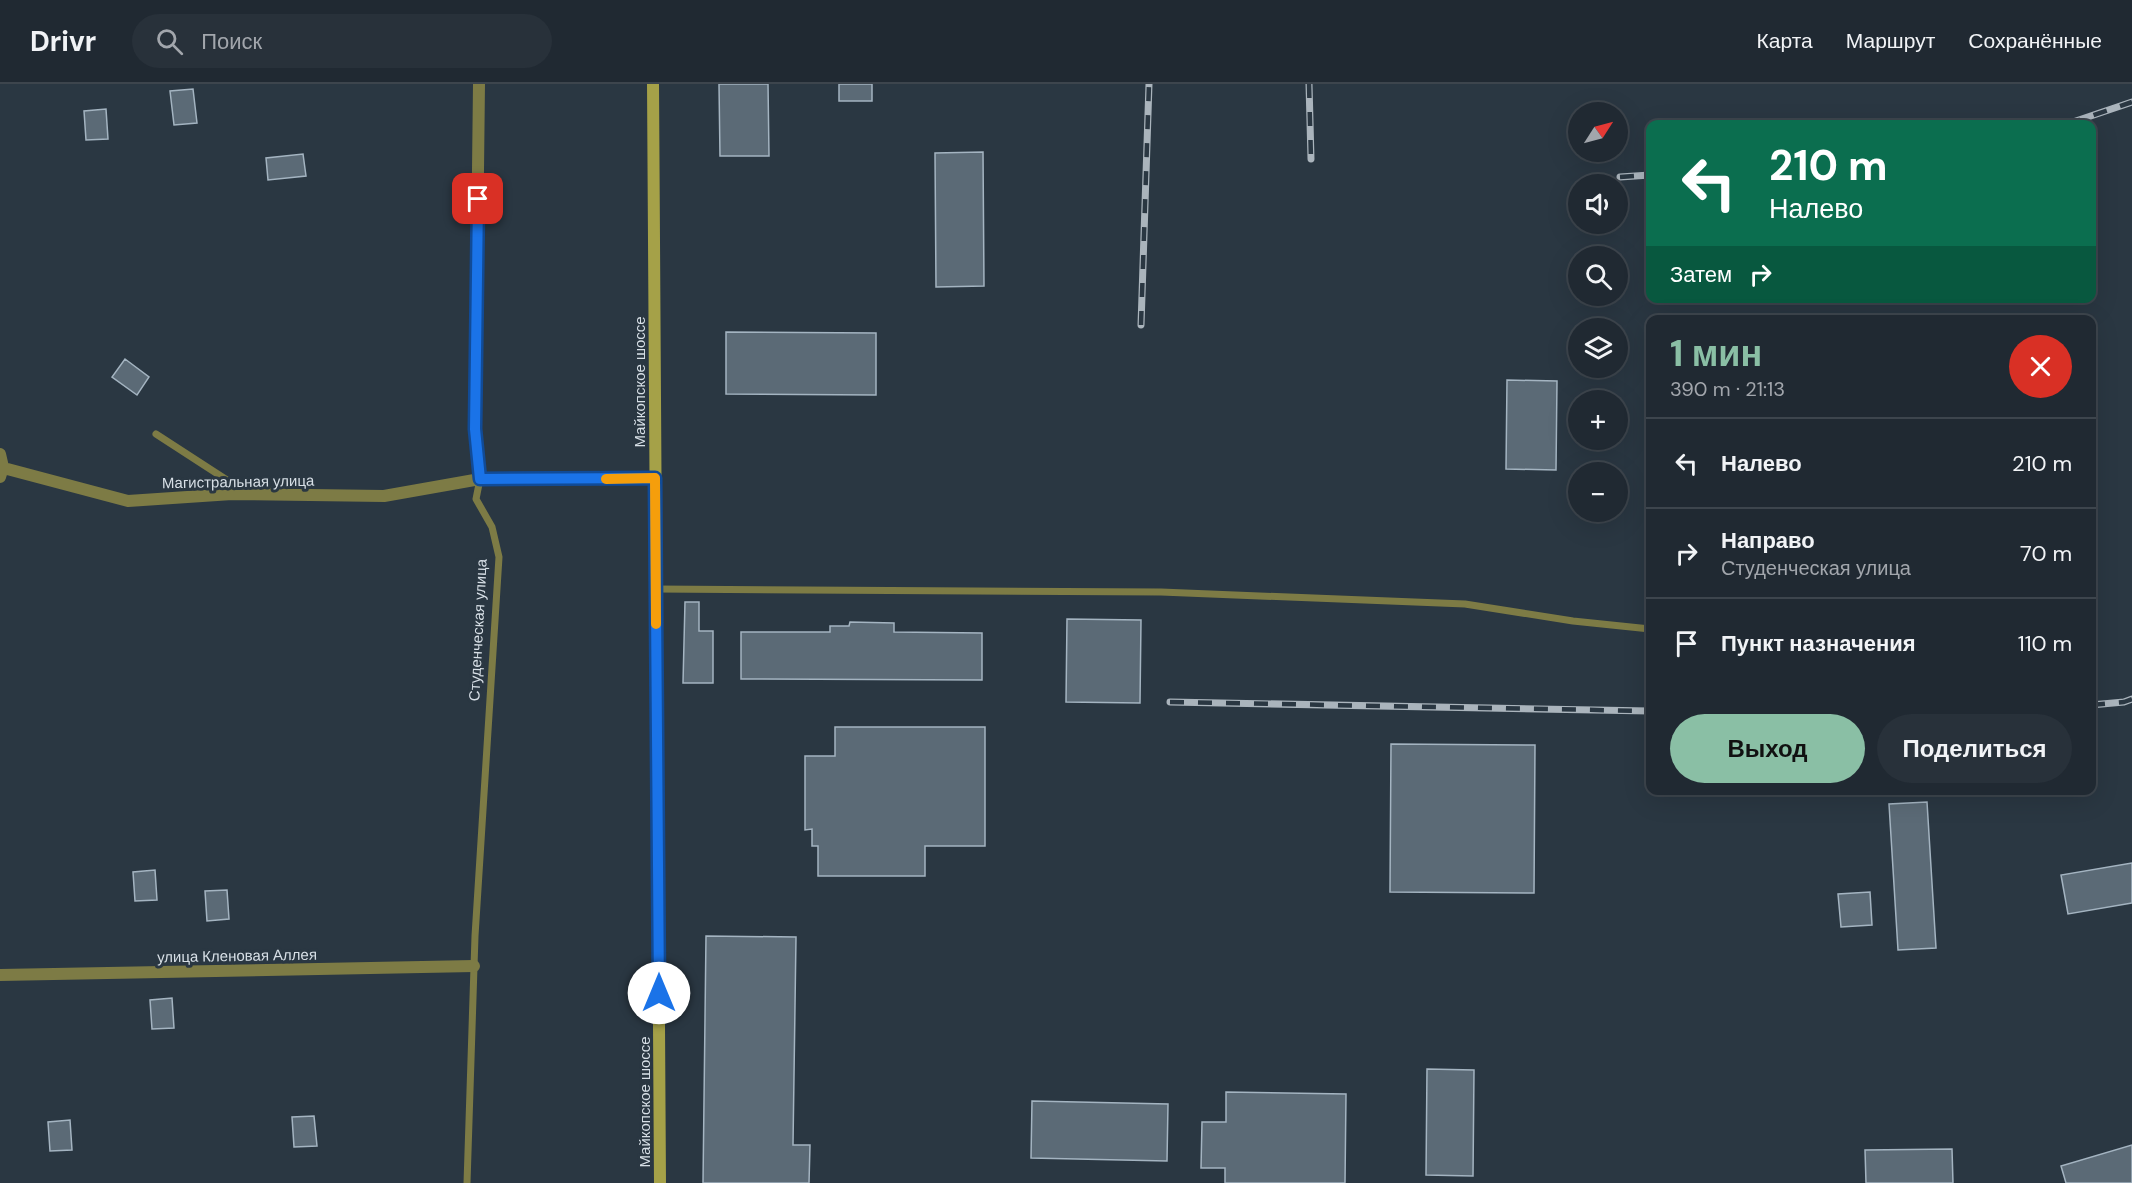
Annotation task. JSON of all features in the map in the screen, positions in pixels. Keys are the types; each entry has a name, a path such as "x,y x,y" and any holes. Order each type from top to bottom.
{"street":[{"name":"Студенческая улица","path":"479,84 475,429 480,479"},
{"name":"Майкопское шоссе","path":"653,84 660,1183"},
{"path":"0,454 1,470"},
{"name":"Магистральная улица","path":"1,470 128,501 232,494 384,496 480,479 655,478"},
{"name":"улица Кленовая Аллея","path":"0,975 474,966"}],"lane":[{"path":"156,434 230,482 301,496"},
{"name":"Студенческая улица","path":"467,1183 474,966 498,557 492,527 476,499 480,479"},
{"path":"656,589 1196,593 1465,604 1573,621 1646,629"}],"building":[{"path":"719,84 768,84 769,156 720,156"},
{"path":"839,84 872,84 872,101 839,101"},
{"path":"193,89 197,123 174,125 170,91"},
{"path":"106,109 108,139 86,140 84,111"},
{"path":"983,152 984,286 936,287 935,153"},
{"path":"303,154 306,176 268,180 266,158"},
{"path":"726,332 876,333 876,395 726,394"},
{"path":"125,359 149,377 137,395 112,377"},
{"path":"1507,380 1557,381 1556,470 1506,469"},
{"path":"685,602 699,602 699,631 713,631 713,683 683,683"},
{"path":"1067,619 1141,620 1140,703 1066,702"},
{"path":"850,622 894,623 894,632 982,633 982,680 741,679 741,632 830,632 830,626 849,626"},
{"path":"835,727 985,727 985,846 925,846 925,876 818,876 818,846 812,846 812,829 805,830 805,756 835,756"},
{"path":"1391,744 1535,745 1534,893 1390,892"},
{"path":"1927,802 1936,948 1898,950 1889,804"},
{"path":"2132,863 2132,903 2068,914 2061,875"},
{"path":"155,870 157,900 135,901 133,872"},
{"path":"227,890 229,919 207,921 205,891"},
{"path":"1870,892 1872,925 1841,927 1838,894"},
{"path":"706,936 796,937 793,1145 810,1145 809,1183 703,1183"},
{"path":"172,998 174,1028 152,1029 150,1000"},
{"path":"1427,1069 1474,1070 1473,1176 1426,1175"},
{"path":"1226,1092 1346,1094 1345,1183 1225,1183 1225,1168 1201,1168 1202,1122 1226,1122"},
{"path":"1032,1101 1168,1104 1167,1161 1031,1158"},
{"path":"314,1116 317,1146 294,1147 292,1117"},
{"path":"70,1120 72,1150 50,1151 48,1122"},
{"path":"2132,1145 2132,1183 2066,1183 2061,1166"},
{"path":"1952,1149 1953,1183 1866,1183 1865,1150"}],"railway":[{"path":"1141,325 1149,84"},
{"path":"1309,84 1311,159"},
{"path":"2079,120 2132,102"},
{"path":"1628,176 1646,175"},
{"path":"2096,705 2132,699"},
{"path":"1170,702 1646,711"}],"slow traffic":[{"path":"606,479 655,478 656,624"}],"route":[{"path":"478,199 475,429 480,479 655,478 659,993"}]}
